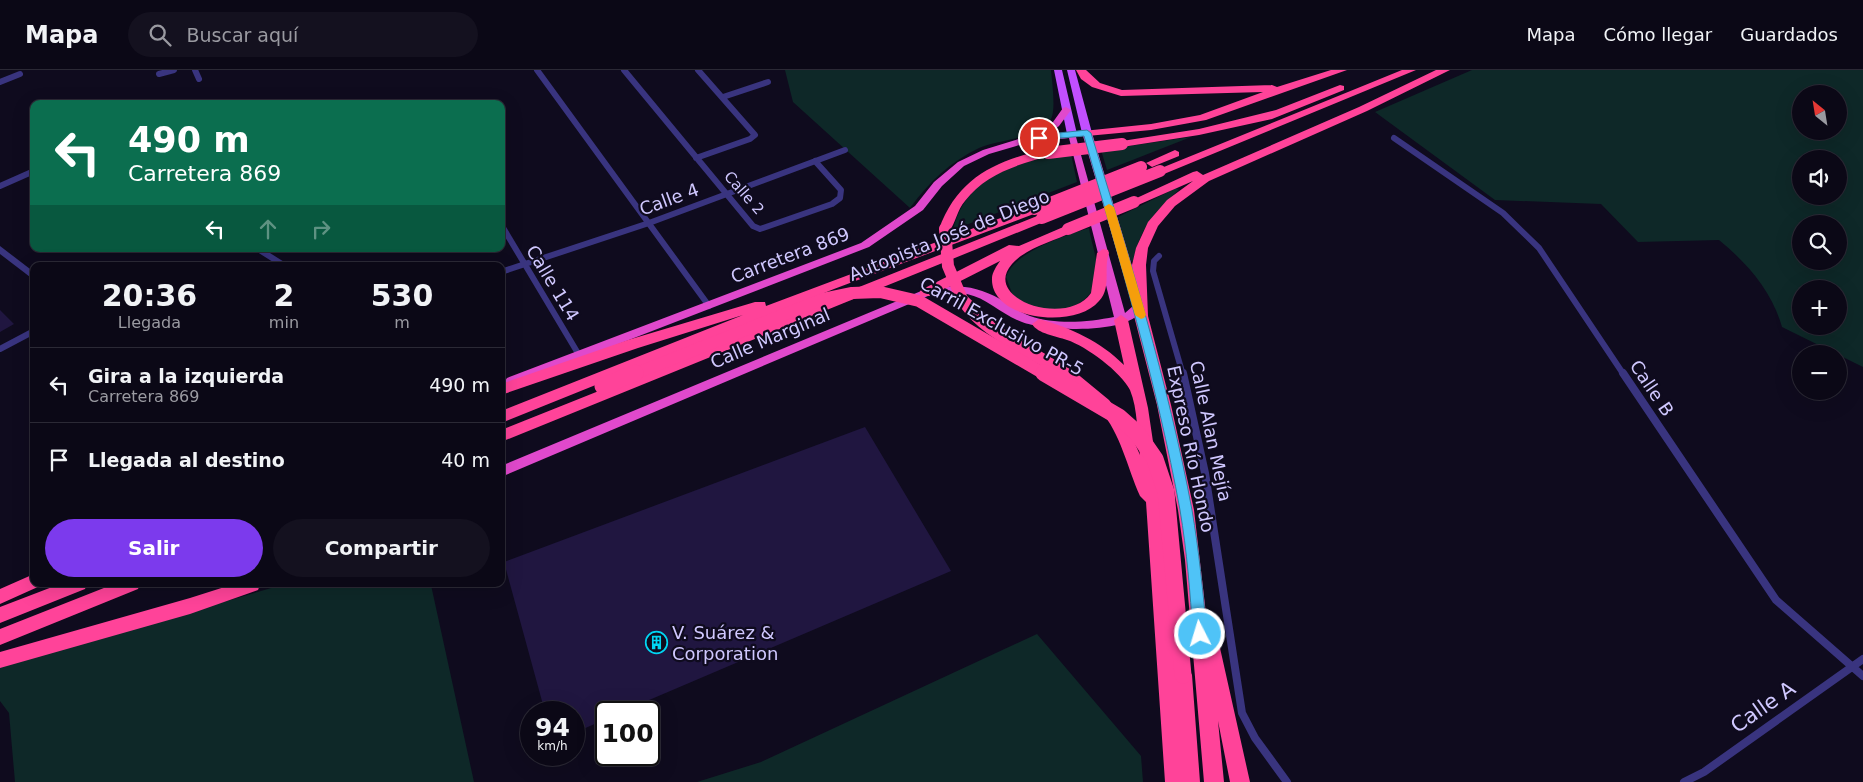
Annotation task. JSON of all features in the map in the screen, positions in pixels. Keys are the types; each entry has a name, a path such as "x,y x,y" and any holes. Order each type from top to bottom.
{"highway":[{"path":"1081,70 1096,85 1121,93 1283,88"},
{"path":"1087,133 1188,122 1283,88 1342,70"},
{"name":"Autopista José de Diego","path":"1156,167 1281,112 1386,70"},
{"name":"Autopista José de Diego","path":"505,415 829,286 1039,213 1411,70"},
{"path":"1103,253 1099,261 1102,276 1100,288 1095,299 1087,306 1067,314 1051,315 1030,311 1013,303 1000,285 1000,272 1005,263 1020,252 1068,229 1283,138 1429,70"},
{"path":"1040,324 1121,320 1140,312 1139,265 1142,248 1157,219 1179,196 1205,178 1362,109 1445,70"},
{"path":"1039,138 1056,124 1066,110"},
{"path":"1155,509 1138,476 1127,439 1105,405 1074,379 992,329 962,299 947,266 944,247 948,220 959,200 980,179 1010,163 1048,154 1199,132 1281,112"},
{"name":"Carretera 869","path":"505,384 865,245 920,208 938,184 961,164 1007,144 1039,138 1087,133"},
{"name":"Expreso Río Hondo","path":"1087,133 1140,312 1164,405 1186,510 1193,560 1214,782"},
{"path":"1072,134 1121,320 1136,388 1155,509 1175,782"},
{"name":"Autopista José de Diego","path":"505,434 917,270 1039,213"},
{"path":"926,293 1010,250 1054,232 1068,229"},
{"path":"505,389 633,344 738,311 829,286"},
{"name":"Calle Marginal","path":"505,470 926,293 958,289 975,291 1018,316 1040,324"},
{"name":"Carril Exclusivo PR-5","path":"505,424 831,297 880,292 919,301 1119,418 1140,435 1151,448 1161,472 1166,492 1183,675 1190,782"},
{"path":"1040,324 1100,350 1119,367 1136,388"},
{"path":"1193,560 1240,782"},
{"path":"0,597 30,583"},
{"path":"0,615 71,587"},
{"path":"0,637 125,587"},
{"path":"0,654 127,619 224,587"},
{"path":"0,660 190,606 248,587"}],"main road":[{"path":"1058,70 1072,134"},
{"path":"1071,70 1087,133"}],"street":[{"path":"159,74 174,70"},
{"path":"195,70 199,80"},
{"path":"537,70 709,306"},
{"name":"Calle 2","path":"624,70 753,226 760,229 832,204 840,198 841,190 815,161"},
{"path":"696,158 750,139 755,135 698,70"},
{"path":"0,82 20,74"},
{"path":"723,97 768,82"},
{"name":"Calle B","path":"1394,138 1503,213 1539,248 1776,600 1863,676"},
{"name":"Calle 4","path":"505,271 649,223 845,150"},
{"path":"0,186 30,173"},
{"name":"Calle 114","path":"505,231 579,356"},
{"path":"0,249 30,274"},
{"path":"263,252 279,262"},
{"name":"Calle Alan Mejía","path":"1159,256 1154,261 1153,271 1187,388 1205,473 1242,713 1255,738 1287,782"},
{"path":"0,349 30,333"},
{"name":"Calle Marginal","path":"505,465 629,417"},
{"name":"Calle A","path":"1684,782 1704,772 1863,660"}],"green space":[{"path":"785,70 1051,70 1053,109 1051,119 1046,126 1038,131 979,148 949,166 933,181 910,208 793,102"},
{"path":"1472,70 1863,70 1863,367 1847,359 1847,345 1818,345 1798,335 1847,335 1847,280 1792,280 1792,332 1782,327 1772,301 1749,268 1719,240 1638,242 1601,204 1495,200 1375,112"},
{"path":"1191,137 1107,170 1101,150"},
{"path":"1071,154 1077,182 953,230 960,211 970,195 998,173 1033,161"},
{"path":"1176,188 1179,190 1162,206 1144,229 1133,261 1129,261 1118,217"},
{"path":"1089,228 1097,262 1097,275 1093,289 1082,302 1066,309 1048,311 1033,308 1013,296 1006,277 1019,260 1042,246"},
{"path":"275,587 431,587 474,782 15,782 9,713 0,701 0,667"},
{"path":"1037,634 1141,756 1143,782 697,782 761,762"}],"building":[{"path":"0,310 14,324 0,332"},
{"name":"V. Suárez & Corporation","path":"865,427 951,571 647,701 595,701 595,724 585,728 585,701 542,701 505,562"}],"slow traffic":[{"path":"1109,207 1141,315"}],"place":[{"name":"V. Suárez & Corporation","path":"656,642"}],"route":[{"path":"1039,138 1087,133 1141,316 1164,405 1186,510 1200,634"}]}
